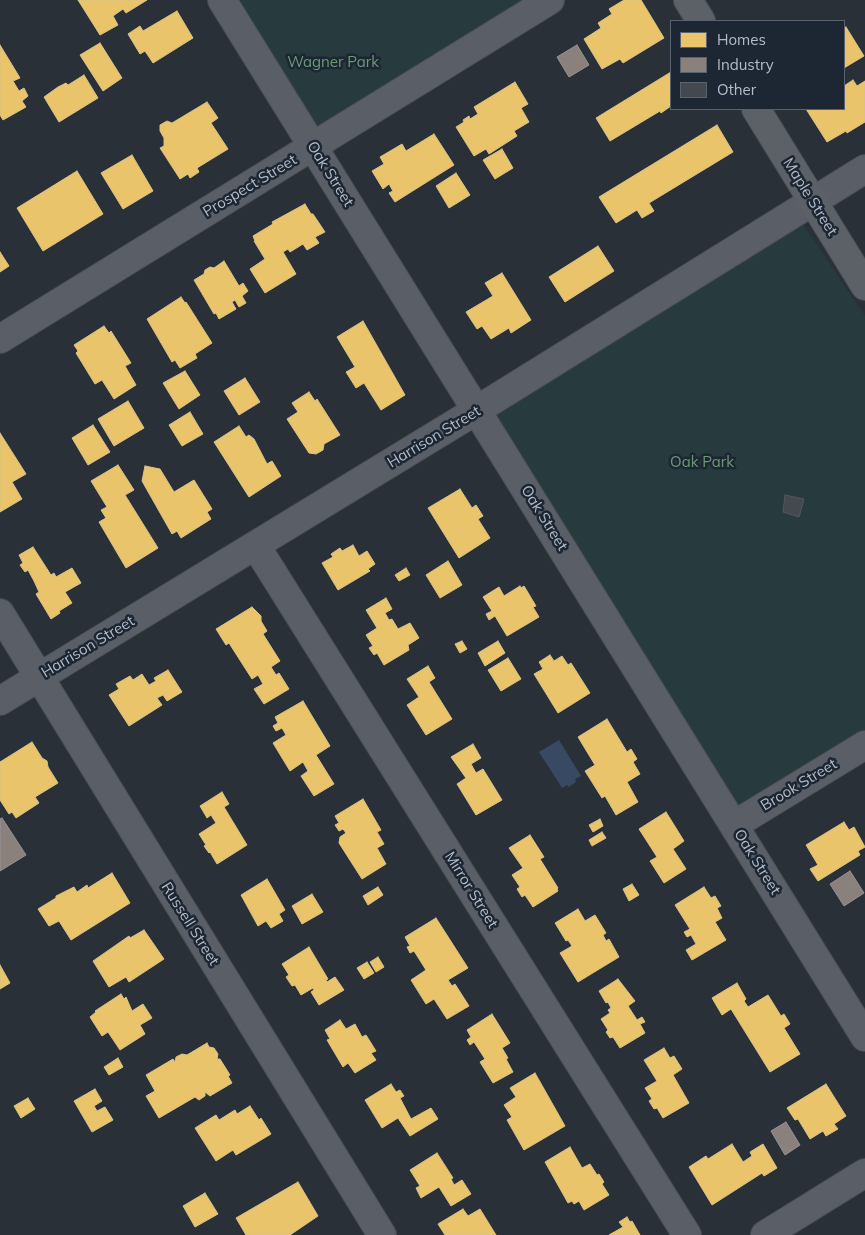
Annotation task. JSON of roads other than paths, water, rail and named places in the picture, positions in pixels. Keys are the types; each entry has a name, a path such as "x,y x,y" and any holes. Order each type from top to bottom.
{"main road":[{"path":"688,0 700,20"},
{"name":"Maple Street","path":"757,110 865,286"}],"street":[{"name":"Oak Street","path":"222,0 865,1037"},
{"name":"Prospect Street","path":"0,339 550,0"},
{"name":"Harrison Street","path":"0,701 256,546 865,169"},
{"name":"Mirror Street","path":"256,546 687,1235"},
{"name":"Russell Street","path":"0,613 382,1235"},
{"name":"Brook Street","path":"734,825 865,744"},
{"path":"765,1235 865,1173"}],"water":[{"path":"559,740 581,776 575,779 576,782 569,787 567,785 562,788 539,752"}],"park label":[{"name":"Wagner Park","path":"333,62"},
{"name":"Oak Park","path":"702,462"}]}
